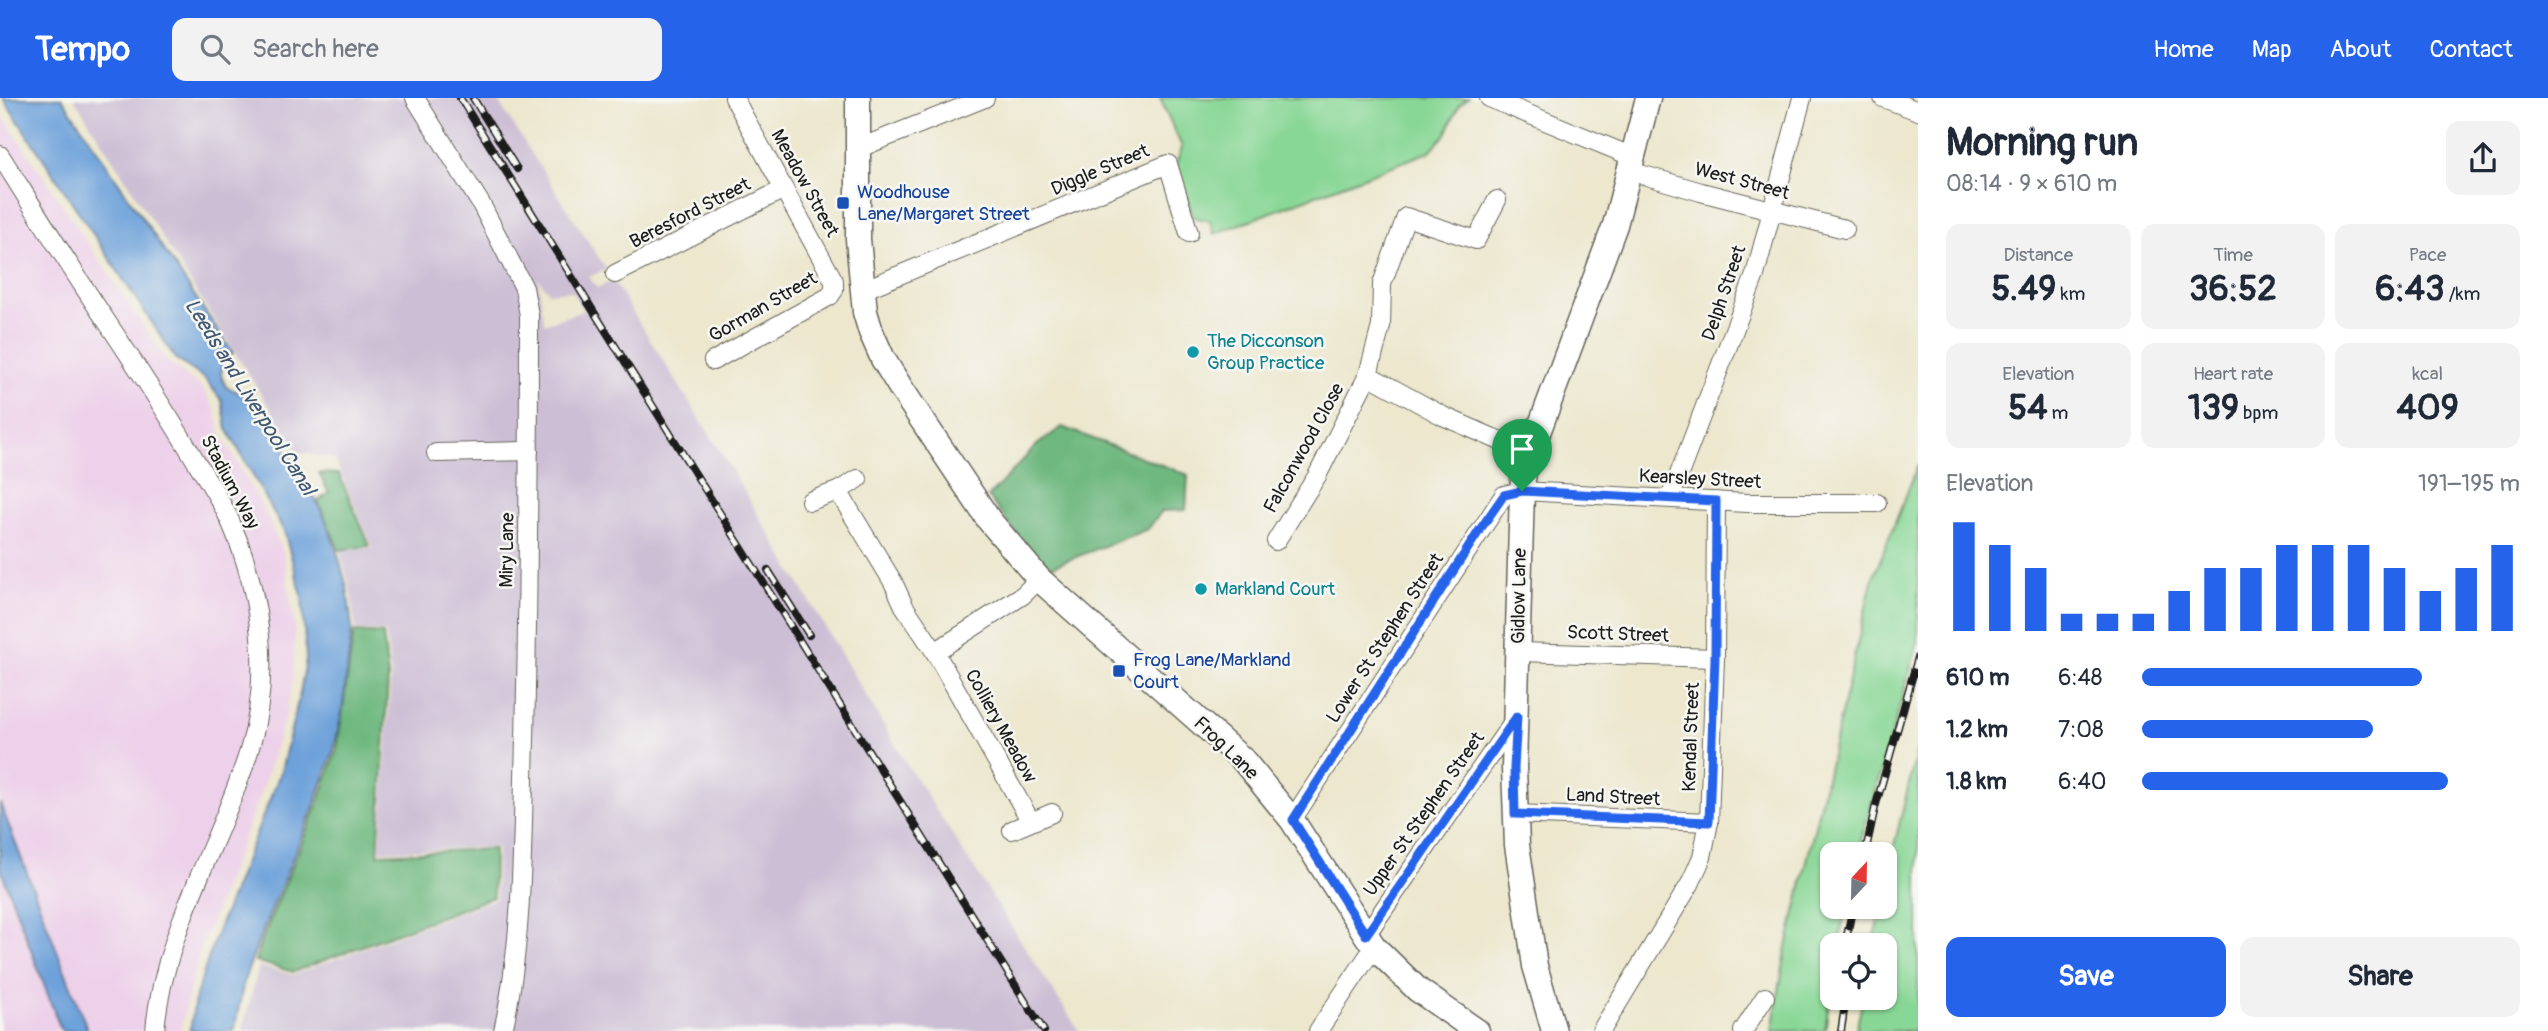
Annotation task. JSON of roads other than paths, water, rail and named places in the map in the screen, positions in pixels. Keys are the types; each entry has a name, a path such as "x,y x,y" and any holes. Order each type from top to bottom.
{"street":[{"name":"Miry Lane","path":"415,98 481,204 524,288 529,315 522,832 518,925 503,1031"},
{"name":"Meadow Street","path":"734,98 834,281 834,290"},
{"name":"Frog Lane","path":"858,98 858,239 863,290 871,332 895,379 989,520 1039,579 1243,761 1293,820 1370,941 1418,990 1477,1031"},
{"path":"857,149 985,98"},
{"name":"West Street","path":"1489,98 1632,164 1773,211 1845,229"},
{"name":"Gidlow Lane","path":"1552,1030 1535,966 1515,814 1514,768 1524,471 1615,225 1648,98"},
{"name":"Delph Street","path":"1671,498 1755,275 1802,98"},
{"path":"1883,98 1918,111"},
{"name":"Stadium Way","path":"0,155 72,270 162,405 230,519 254,593 261,680 249,749 175,939 161,989 155,1031"},
{"name":"Diggle Street","path":"863,290 1168,164 1189,233"},
{"name":"Beresford Street","path":"615,274 785,189"},
{"name":"Falconwood Close","path":"1276,541 1317,476 1368,375 1381,326 1382,284 1406,217 1476,240 1497,200"},
{"name":"Gorman Street","path":"713,361 830,296 834,290"},
{"path":"1368,375 1443,416 1530,454"},
{"path":"436,453 529,451"},
{"path":"810,500 838,491 858,479"},
{"name":"Colliery Meadow","path":"838,491 887,571 904,606 935,652 1030,820"},
{"name":"Kearsley Street","path":"1522,491 1716,501 1877,503"},
{"name":"Lower St Stephen Street","path":"1293,820 1481,528 1504,495 1522,491"},
{"name":"Kendal Street","path":"1601,1031 1690,884 1702,857 1709,822 1715,658 1716,501"},
{"path":"935,652 1023,595 1039,579"},
{"name":"Scott Street","path":"1519,652 1715,658"},
{"name":"Upper St Stephen Street","path":"1318,1031 1370,941 1517,716"},
{"path":"1012,830 1030,820 1052,813"},
{"name":"Land Street","path":"1515,814 1709,822"},
{"path":"1743,1031 1765,997"}],"water":[{"name":"Leeds and Liverpool Canal","path":"3,98 62,98 233,353 223,360 221,375 226,387 245,395 302,473 325,519 347,588 352,628 342,712 334,749 313,809 244,981 234,1031 190,1031 195,999 218,929 281,771 306,659 302,596 284,531 227,429 222,401 205,379 176,359"},
{"path":"0,803 88,1031 62,1031 60,1027 0,867"}],"railway":[{"path":"460,98 1044,1031"},
{"path":"473,98 517,169"},
{"path":"768,570 809,635"},
{"path":"1868,842 1918,657"},
{"path":"1847,933 1850,919"},
{"path":"1841,1031 1844,1010"}],"place":[{"name":"Woodhouse Lane/Margaret Street","path":"843,203"},
{"name":"The Dicconson Group Practice","path":"1193,352"},
{"name":"Markland Court","path":"1201,589"},
{"name":"Frog Lane/Markland Court","path":"1119,671"}]}
